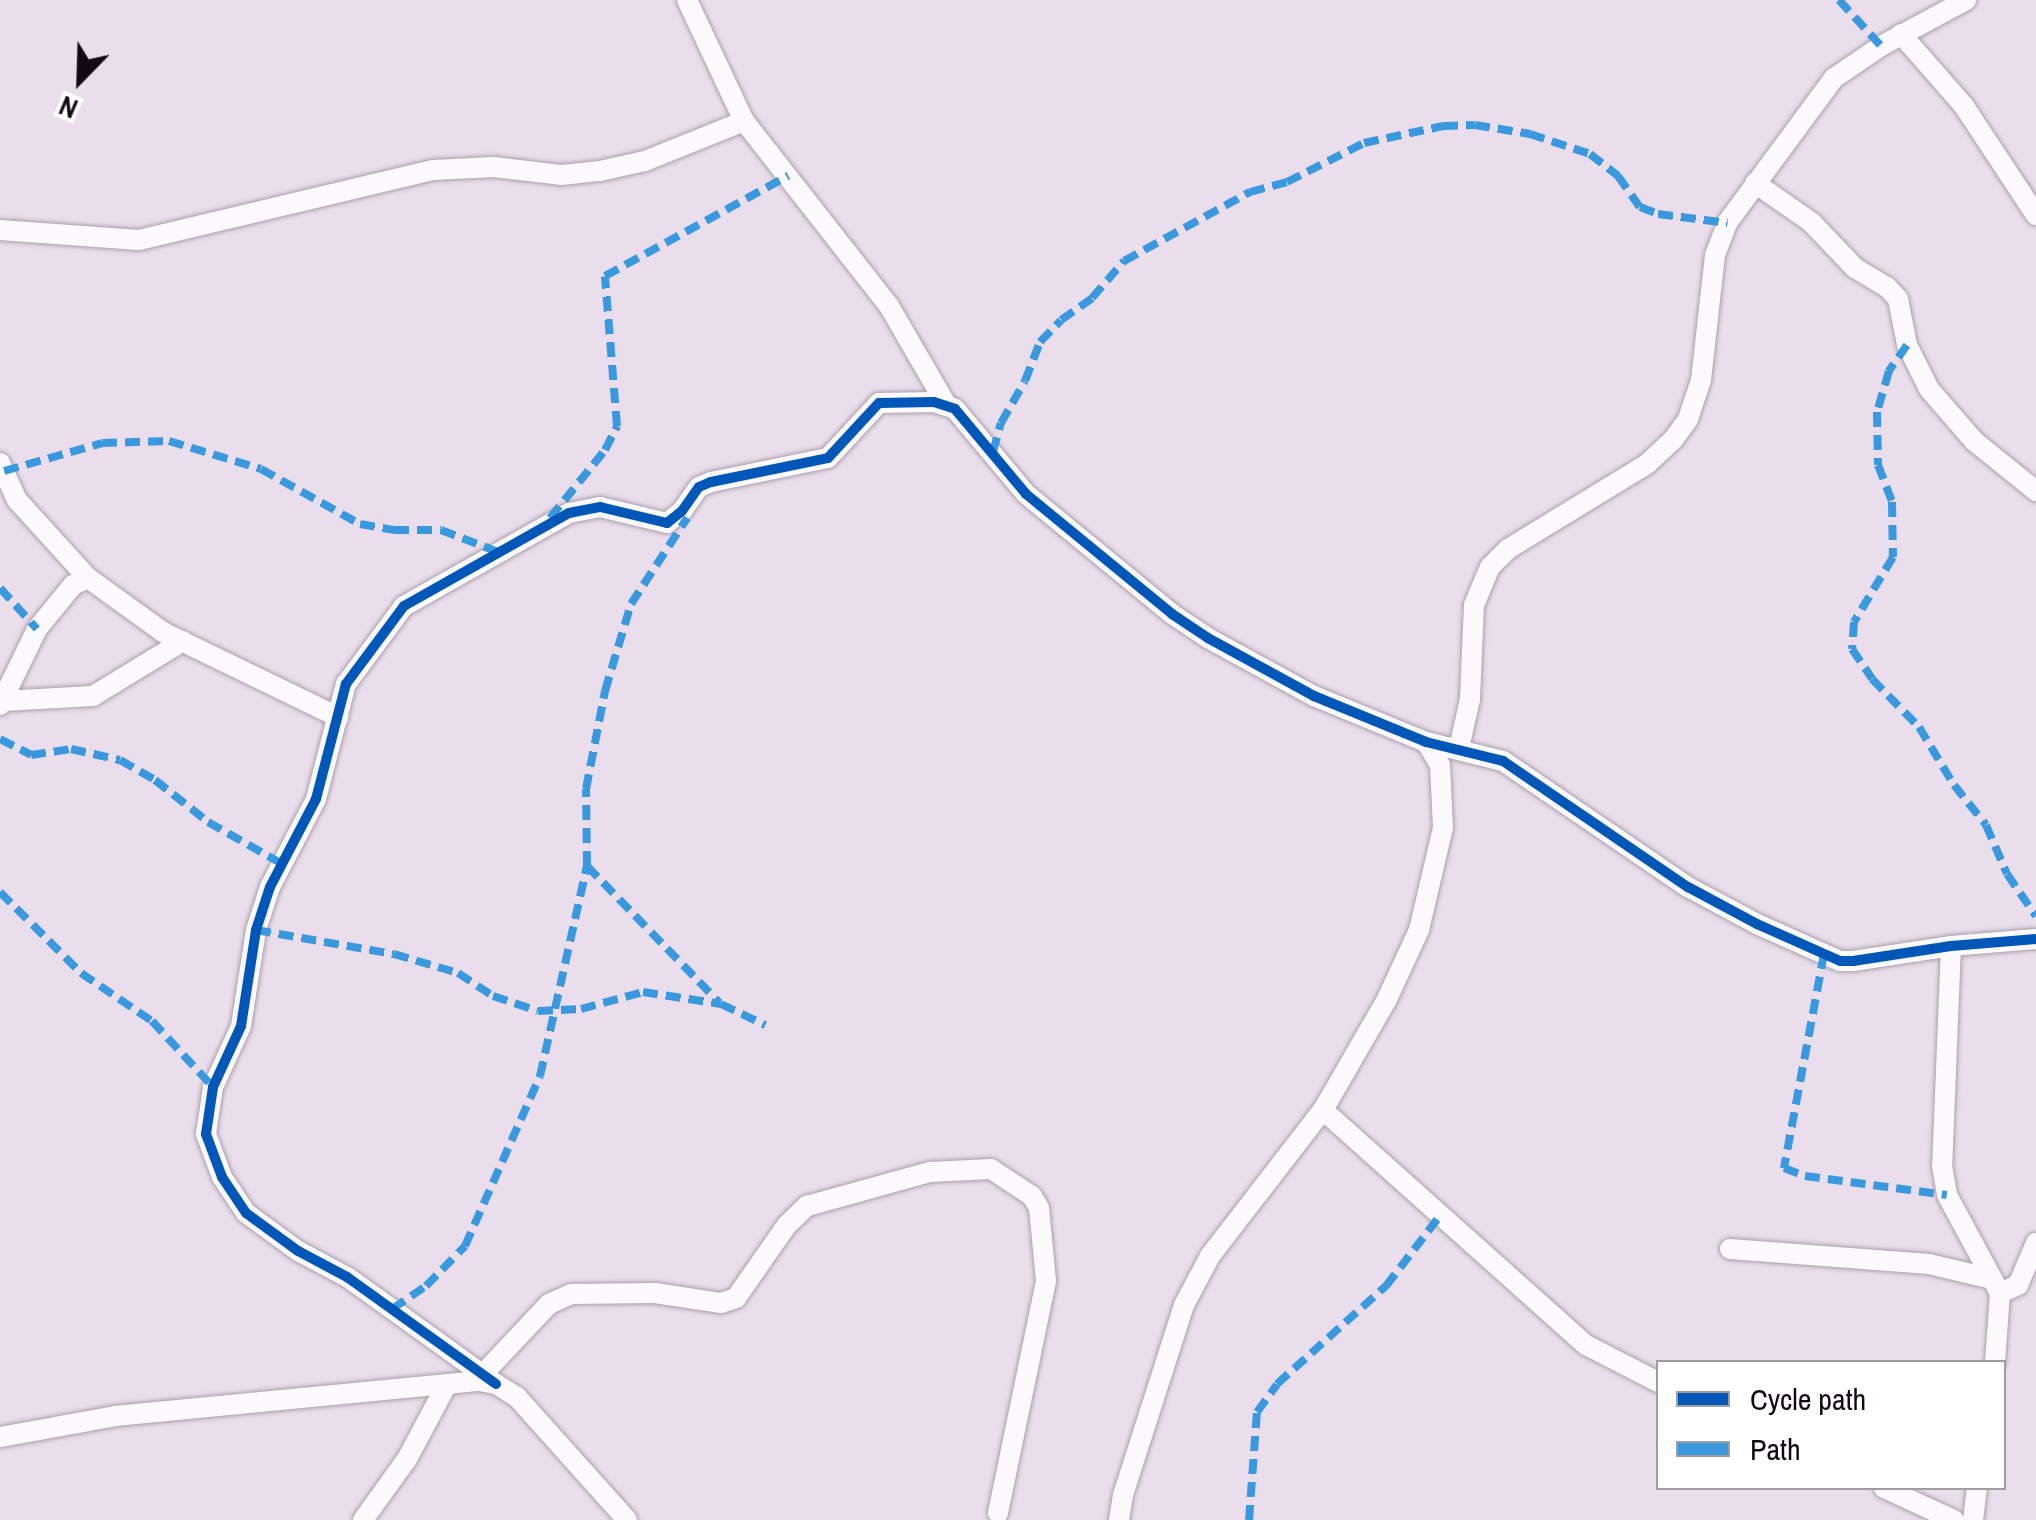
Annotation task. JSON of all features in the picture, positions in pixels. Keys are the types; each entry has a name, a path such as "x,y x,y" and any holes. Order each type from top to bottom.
{"street":[{"path":"687,0 744,121 889,306 947,406"},
{"path":"1459,748 1470,699 1474,605 1490,567 1508,549 1647,464 1688,419 1701,380 1715,255 1727,224 1834,78 1901,34 1966,0"},
{"path":"1901,34 1964,106 2036,215"},
{"path":"0,230 139,240 434,170 504,167 561,175 600,171 645,161 744,121"},
{"path":"1755,183 1811,222 1855,268 1888,287 1898,299 1907,345 1929,389 1974,441 2036,492"},
{"path":"627,1520 571,1452 517,1397 347,1277 298,1251 246,1213 222,1177 206,1134 213,1088 240,1026 256,930 270,888 316,799 346,684 404,606 569,513 600,507 667,523 682,512 699,486 828,458 879,403 934,402 947,406 971,425 1026,494 1172,614 1314,696 1426,742 1504,762 1536,779 1688,887 1820,953 1853,962 1951,946 2036,939"},
{"path":"0,463 17,500 88,578 163,632 338,717"},
{"path":"88,578 73,585 37,629 2,703 92,696 183,641"},
{"path":"1119,1520 1122,1496 1184,1305 1210,1256 1323,1110 1387,999 1419,930 1443,828 1440,765 1426,742"},
{"path":"1951,946 1942,1166 1946,1195 2011,1287"},
{"path":"1323,1110 1586,1345 1656,1381"},
{"path":"0,1437 115,1416 490,1379 549,1304 570,1294 655,1292 721,1303 736,1298 787,1225 807,1206 930,1172 991,1169 1032,1196 1038,1208 1046,1281 998,1513"},
{"path":"1995,1360 2011,1287 2036,1243"},
{"path":"1730,1248 1928,1264 2011,1287"},
{"path":"363,1520 408,1459 446,1386"},
{"path":"1888,1490 1954,1520"},
{"path":"1972,1520 1978,1490"}],"marked path":[{"path":"1839,0 1881,46"},
{"path":"993,452 1001,423 1025,381 1040,342 1061,320 1092,298 1124,261 1250,192 1287,182 1364,143 1443,126 1475,125 1530,134 1590,154 1618,176 1640,207 1658,214 1727,223"},
{"path":"550,518 605,450 617,426 605,276 788,176"},
{"path":"1907,345 1889,371 1877,412 1878,465 1892,502 1893,557 1854,622 1852,649 1872,679 1919,727 1954,785 1986,825 2007,874 2036,916"},
{"path":"4,471 102,443 169,441 261,469 360,524 394,530 441,530 501,553"},
{"path":"392,1309 426,1286 465,1246 540,1076 587,866 586,789 605,691 631,604 687,518"},
{"path":"0,588 37,629"},
{"path":"0,739 31,755 71,749 120,760 155,780 208,822 284,865"},
{"path":"587,866 719,1002"},
{"path":"0,892 81,973 152,1021 213,1087"},
{"path":"256,930 394,954 458,973 493,996 538,1011 581,1009 643,992 721,1004 765,1025"},
{"path":"1824,954 1784,1168 1805,1176 1947,1195"},
{"path":"1249,1520 1257,1412 1277,1384 1386,1286 1439,1217"}],"cycle path":[{"path":"496,1384 347,1277 298,1251 246,1213 222,1177 206,1134 213,1087 241,1026 256,930 270,887 316,799 346,684 404,606 569,513 600,507 667,523 682,511 699,487 711,482 828,458 879,403 934,402 955,409 1026,494 1172,614 1208,638 1314,696 1426,742 1503,761 1688,887 1757,924 1840,961 2036,939"}]}
